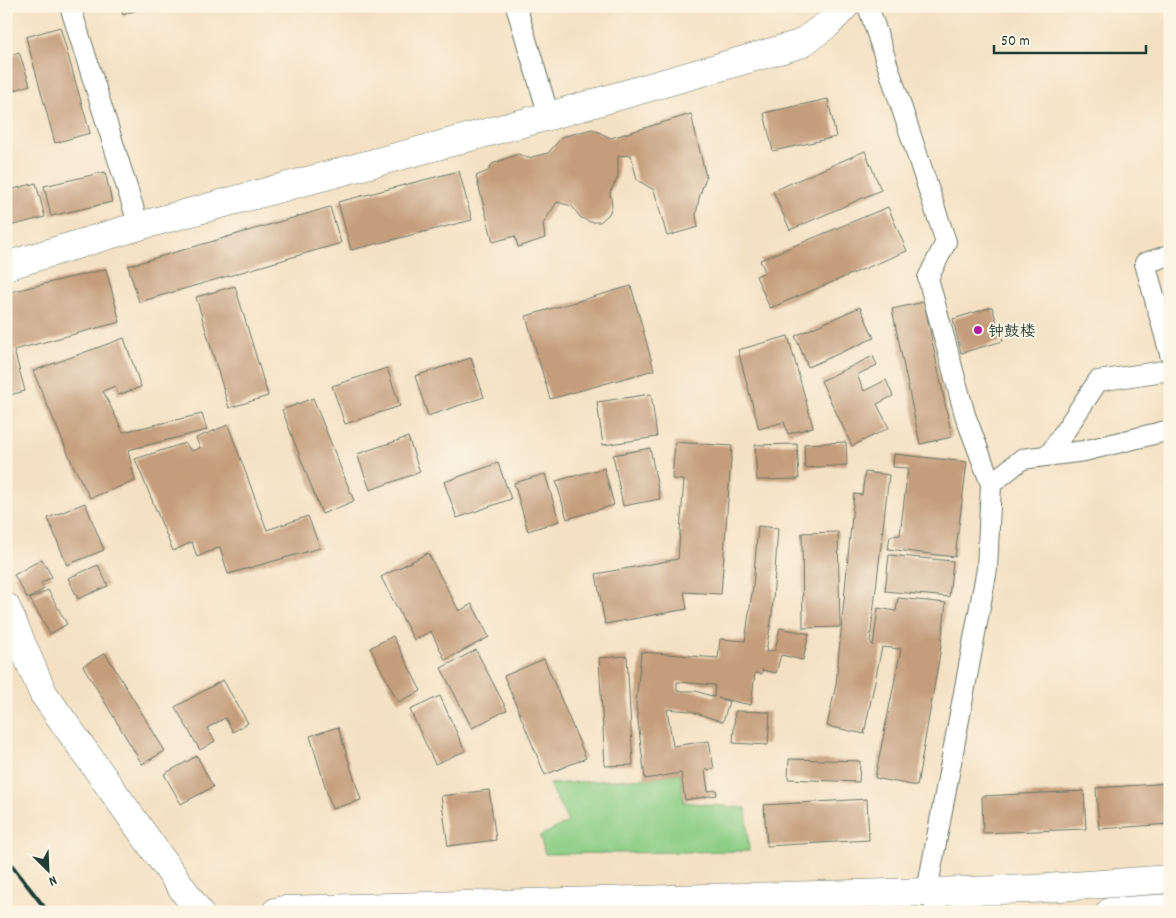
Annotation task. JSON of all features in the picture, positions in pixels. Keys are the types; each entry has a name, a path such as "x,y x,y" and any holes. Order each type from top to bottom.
{"main road":[{"path":"6,266 139,226 549,116 800,44 828,24 845,6"},
{"path":"6,607 43,693 199,912"},
{"path":"276,912 283,910 933,901 1032,889 1170,879"},
{"path":"1110,912 1170,908"}],"street":[{"path":"70,6 139,226"},
{"path":"516,6 549,116"},
{"path":"868,6 946,242 928,278 965,414 991,484 987,569 933,901"},
{"path":"1170,255 1145,262 1170,354"},
{"path":"1049,455 1098,381 1170,370"},
{"path":"991,484 1022,459 1084,451 1170,430"}],"green space":[{"path":"680,773 684,802 746,808 749,851 545,854 540,836 568,822 549,784 647,778"}],"building":[{"path":"120,6 147,6 123,15"},
{"path":"60,27 90,133 55,143 26,37"},
{"path":"19,52 30,85 6,93 6,57"},
{"path":"828,99 836,137 773,151 764,113"},
{"path":"691,114 706,177 696,215 698,227 667,236 654,190 637,180 631,155 618,156 618,177 610,192 612,206 609,214 600,222 590,222 580,217 572,206 557,202 543,224 545,238 518,247 515,236 493,242 476,176 488,171 492,164 518,154 528,158 548,153 562,137 592,129 611,138"},
{"path":"865,151 881,190 790,230 773,191"},
{"path":"459,171 472,220 351,250 338,202"},
{"path":"105,172 112,202 51,216 44,186"},
{"path":"36,183 45,217 6,227 6,191"},
{"path":"330,207 341,243 139,302 128,266"},
{"path":"888,207 907,251 770,308 756,276 765,272 760,260"},
{"path":"106,269 120,322 14,350 25,391 6,396 6,293"},
{"path":"235,286 268,396 229,408 196,297"},
{"path":"631,286 654,370 550,399 526,316"},
{"path":"924,302 952,437 920,444 892,309"},
{"path":"860,307 874,338 808,367 795,336"},
{"name":"钟鼓楼","path":"992,307 1003,341 961,353 953,319"},
{"path":"788,336 813,427 788,434 784,422 759,429 738,350"},
{"path":"124,338 141,387 118,395 115,386 103,391 123,432 202,414 207,430 128,450 135,481 90,498 72,463 33,371"},
{"path":"873,356 877,365 857,375 864,391 886,380 893,396 877,404 889,428 852,446 821,381"},
{"path":"471,358 484,397 428,416 415,376"},
{"path":"387,368 400,406 345,424 332,386"},
{"path":"651,394 657,437 603,445 597,402"},
{"path":"313,398 354,501 322,514 282,410"},
{"path":"228,425 267,530 308,516 320,548 228,574 220,547 197,557 192,542 173,551 135,459 185,443 191,451 200,448 196,438"},
{"path":"408,437 420,472 370,490 357,454"},
{"path":"675,442 732,446 721,594 684,592 687,609 605,624 596,574 678,559 684,480 672,479"},
{"path":"846,442 847,465 805,468 804,444"},
{"path":"797,444 799,479 757,480 755,445"},
{"path":"650,448 660,499 623,506 613,455"},
{"path":"894,454 967,462 955,557 888,549 890,536 900,535 908,468 893,467"},
{"path":"498,463 511,499 457,518 444,482"},
{"path":"604,468 614,505 567,519 556,481"},
{"path":"865,472 889,475 870,641 873,646 878,608 896,611 898,598 946,603 940,653 917,786 875,778 901,649 882,647 864,734 827,726 836,684 854,494 862,495"},
{"path":"545,474 559,521 528,531 514,483"},
{"path":"85,503 104,550 67,565 48,518"},
{"path":"758,526 778,528 772,615 766,652 775,650 780,628 809,634 803,660 781,655 776,673 762,670 762,674 755,673 751,705 718,698 729,701 723,722 690,711 667,709 673,746 709,741 714,769 705,770 708,791 716,790 717,795 685,800 681,773 645,779 636,705 641,652 718,658 720,639 745,641 753,586","holes":["677,682 715,685 714,697 696,691 677,691"]},
{"path":"838,532 840,627 803,628 802,533"},
{"path":"428,553 459,611 472,604 489,637 445,660 431,631 414,640 381,577"},
{"path":"889,555 953,561 949,597 885,591"},
{"path":"42,559 52,577 41,583 44,589 28,599 14,575"},
{"path":"98,565 108,586 78,599 68,578"},
{"path":"48,590 67,624 50,634 30,599"},
{"path":"393,636 421,691 398,702 370,648"},
{"path":"476,650 507,710 472,728 441,668"},
{"path":"105,653 165,751 142,764 83,666"},
{"path":"627,656 633,765 605,766 599,658"},
{"path":"544,659 586,758 545,775 504,676"},
{"path":"223,680 248,723 233,732 225,718 207,728 215,741 200,750 175,707"},
{"path":"440,696 465,751 435,764 410,710"},
{"path":"735,711 770,712 768,745 733,743"},
{"path":"338,727 361,800 332,809 310,736"},
{"path":"197,756 213,787 181,804 164,774"},
{"path":"789,759 860,761 859,782 788,779"},
{"path":"1170,783 1170,824 1099,829 1096,788"},
{"path":"489,790 496,840 448,846 441,796"},
{"path":"1084,791 1086,829 983,833 982,796"},
{"path":"867,799 869,840 767,846 764,805"}],"railway":[{"path":"6,858 48,912"}],"place":[{"name":"钟鼓楼","path":"978,330"}]}
